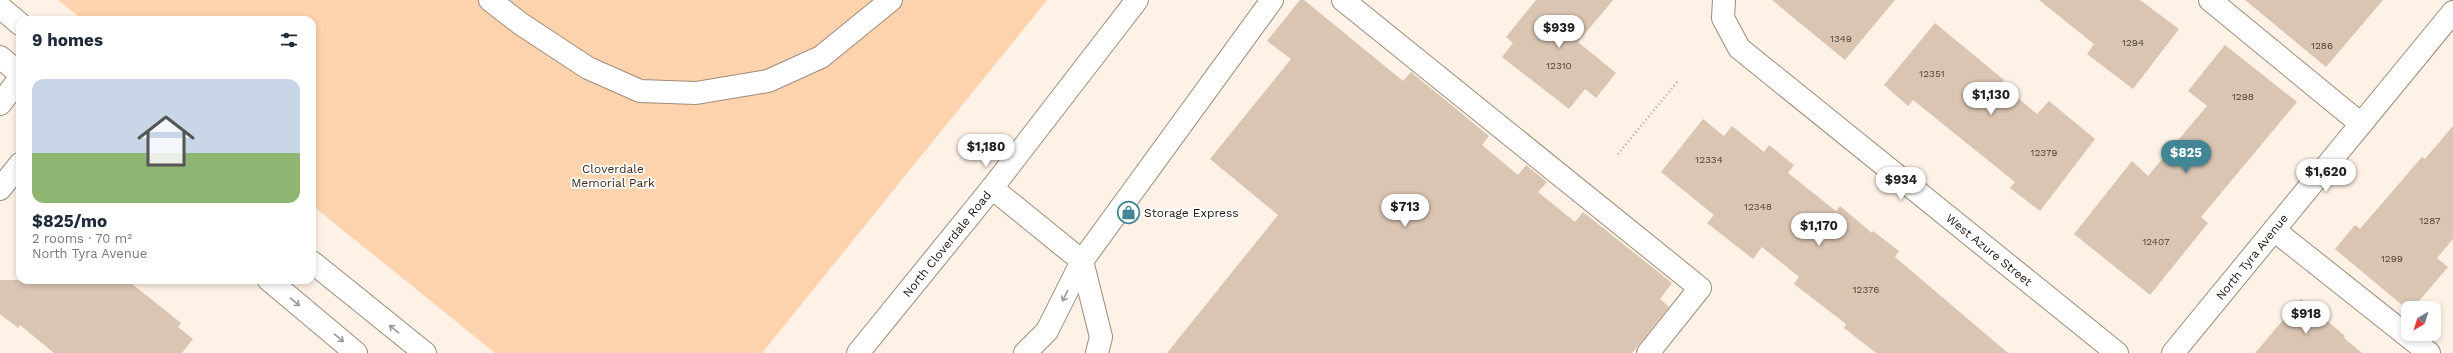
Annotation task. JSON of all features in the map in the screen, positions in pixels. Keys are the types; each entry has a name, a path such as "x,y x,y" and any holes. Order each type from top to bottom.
{"street":[{"path":"490,0 521,24 588,68 640,91 696,93 768,81 821,57 880,5"},
{"name":"North Cloverdale Road","path":"858,353 992,188 1137,0"},
{"path":"1025,353 1047,331 1082,261 1272,0"},
{"path":"1343,0 1700,288 1648,353"},
{"path":"2210,0 2361,124"},
{"path":"0,7 16,21"},
{"name":"West Azure Street","path":"1723,9 1739,48 2116,353"},
{"name":"North Tyra Avenue","path":"2173,353 2453,12"},
{"path":"0,57 16,71"},
{"path":"0,104 16,83"},
{"path":"0,189 16,169"},
{"path":"992,188 1082,261 1101,337 1097,353"},
{"path":"2274,230 2428,353"},
{"path":"316,265 425,353"},
{"path":"275,284 356,353"}],"path":[{"path":"1618,154 1677,82"}],"green space":[{"name":"Cloverdale Memorial Park","path":"58,0 1047,0 762,353 495,353 316,208 316,16 78,16"}],"building":[{"path":"1300,0 1304,0 1403,81 1411,72 1489,136 1482,145 1518,175 1526,165 1547,182 1538,192 1575,222 1583,212 1672,283 1660,299 1669,307 1632,353 1167,353 1278,215 1210,159 1291,59 1267,41"},
{"path":"1536,0 1613,0 1578,42 1616,73 1596,98 1585,89 1569,109 1502,57 1513,43 1506,37"},
{"path":"1772,0 1895,0 1845,60"},
{"path":"2039,0 2140,0 2179,29 2133,89 2087,54 2094,44"},
{"path":"2245,0 2383,0 2326,67"},
{"path":"1935,23 2004,80 2001,84 2037,114 2049,101 2095,139 2040,211 2010,188 2015,182 1913,100 1908,106 1884,85"},
{"path":"2225,45 2297,102 2201,217 2208,223 2150,295 2074,234 2132,161 2148,176 2207,106 2188,91"},
{"path":"1703,119 1724,136 1732,126 1764,152 1769,145 1794,165 1788,173 1836,211 1840,206 1872,233 1873,231 1899,251 1895,257 2008,353 1876,353 1844,328 1846,324 1794,284 1799,277 1762,247 1753,259 1707,223 1714,215 1661,172"},
{"path":"2453,126 2453,239 2437,258 2448,267 2419,301 2401,301 2401,304 2335,249 2355,225 2360,229 2422,157 2425,159"},
{"path":"0,280 16,280 16,284 132,284 181,323 178,327 193,339 182,353 54,353 20,325 18,328 0,314"},
{"path":"2301,299 2345,336 2344,338 2362,353 2255,353"}],"place":[{"name":"Storage Express","path":"1128,213"}]}
